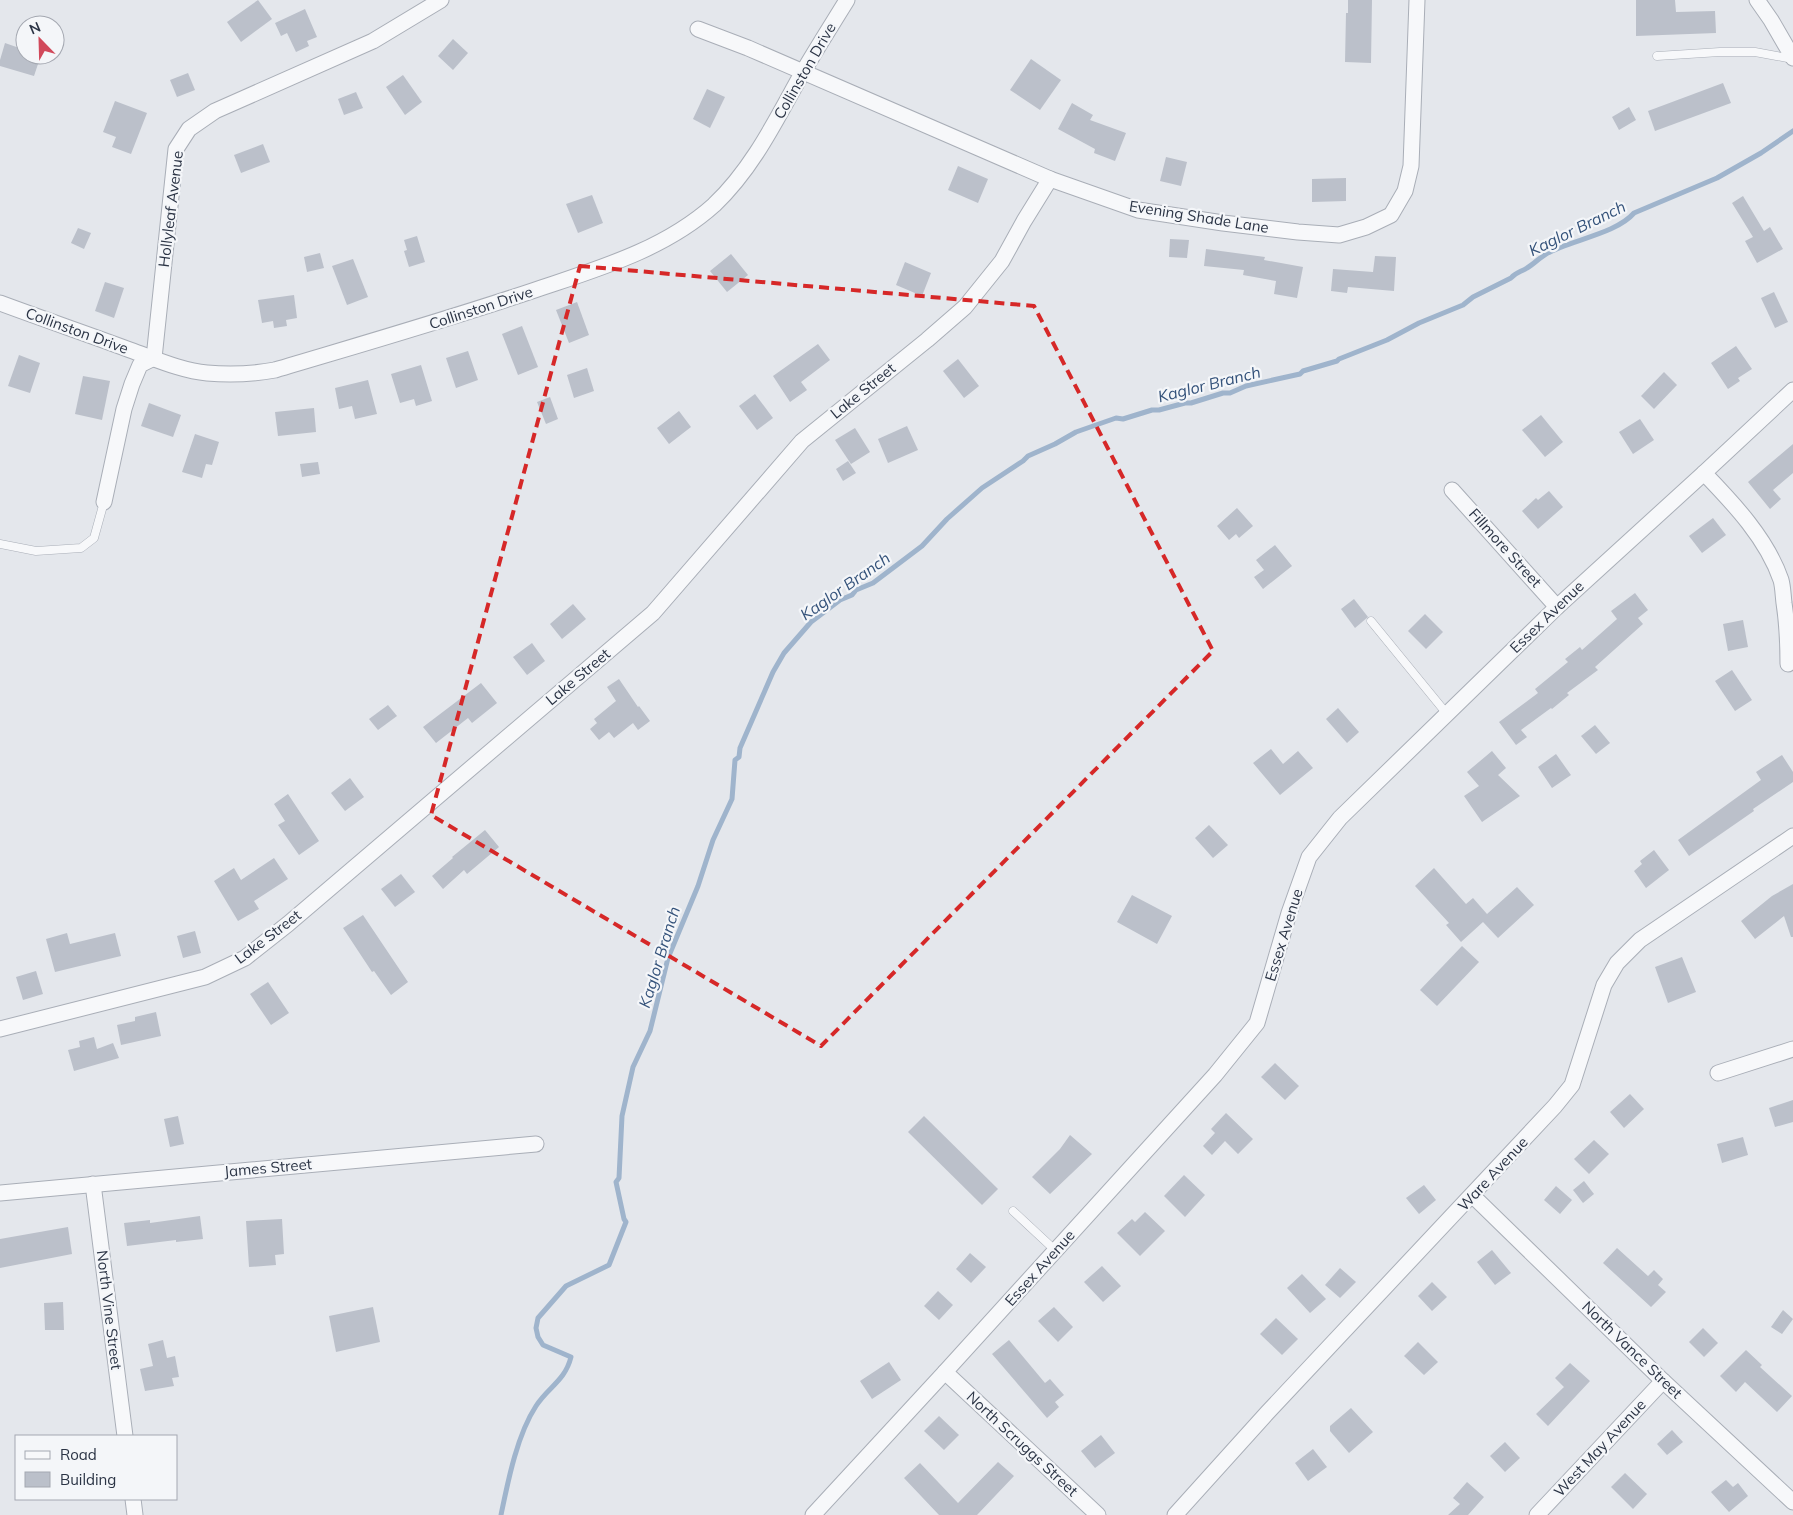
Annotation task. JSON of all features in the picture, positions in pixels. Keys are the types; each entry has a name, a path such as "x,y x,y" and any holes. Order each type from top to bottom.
{"street":[{"name":"Hollyleaf Avenue","path":"154,358 176,149 189,129 215,111 373,40 440,0"},
{"name":"Collinston Drive","path":"0,303 154,358 205,373 232,374 275,370 490,306 598,269 663,241 714,205 740,177 756,155 847,0"},
{"name":"Evening Shade Lane","path":"698,29 803,72 1050,179 1138,210 1298,232 1339,234 1366,227 1391,215 1405,191 1411,166 1417,0"},
{"path":"1757,0 1793,58"},
{"name":"Lake Street","path":"0,1029 205,977 245,958 288,924 653,613 802,441 965,307 1002,261 1050,179"},
{"path":"104,502 124,409 132,384 140,365 154,358"},
{"name":"Essex Avenue","path":"813,1515 946,1372 1215,1075 1257,1023 1289,913 1309,857 1340,818 1557,607 1793,390"},
{"path":"1704,473 1724,494 1756,534 1770,556 1781,581 1788,633 1788,664"},
{"name":"Fillmore Street","path":"1452,490 1557,607"},
{"name":"Ware Avenue","path":"1175,1515 1274,1406 1473,1196 1572,1085 1604,985 1617,963 1640,940 1793,836"},
{"path":"1718,1072 1793,1049"},
{"name":"James Street","path":"0,1193 536,1144"},
{"name":"North Vine Street","path":"93,1184 125,1435"},
{"name":"North Vance Street","path":"1473,1196 1663,1380 1793,1502"},
{"name":"North Scruggs Street","path":"946,1372 1098,1515"},
{"name":"West May Avenue","path":"1537,1515 1663,1380"},
{"path":"132,1500 135,1515"}],"lane":[{"path":"1657,56 1755,52 1793,58"},
{"path":"0,544 36,550 81,548 94,538 104,502"},
{"path":"1371,622 1447,714"},
{"path":"1013,1212 1056,1250"}],"highlighted area":[{"path":"580,266 1034,306 1213,651 821,1046 431,815"}],"building":[{"path":"258,0 272,19 241,42 227,22"},
{"path":"1348,0 1372,0 1371,63 1345,62"},
{"path":"1636,0 1675,0 1676,12 1715,11 1716,33 1636,36"},
{"path":"305,9 317,37 307,41 309,46 296,52 287,33 281,36 275,23"},
{"path":"453,39 468,53 453,70 438,56"},
{"path":"5,43 15,46 15,65 38,65 34,76 0,66"},
{"path":"1031,59 1061,80 1040,110 1010,90"},
{"path":"188,73 195,90 177,97 170,80"},
{"path":"403,75 422,102 405,115 386,87"},
{"path":"1723,83 1731,103 1655,131 1648,111"},
{"path":"707,89 725,97 710,128 693,119"},
{"path":"356,92 363,108 344,115 338,99"},
{"path":"115,101 147,113 131,154 112,147 116,137 103,132"},
{"path":"1072,103 1093,115 1090,120 1126,133 1115,161 1094,153 1095,149 1058,129"},
{"path":"1629,107 1636,120 1619,130 1612,117"},
{"path":"263,144 270,162 241,173 234,155"},
{"path":"1166,157 1187,162 1181,186 1160,181"},
{"path":"958,166 988,179 978,203 948,190"},
{"path":"1346,178 1346,201 1312,202 1312,179"},
{"path":"592,195 603,223 578,233 566,204"},
{"path":"1743,196 1764,231 1770,227 1783,249 1757,263 1745,241 1753,237 1732,203"},
{"path":"78,228 91,233 84,249 71,243"},
{"path":"417,236 425,262 409,267 404,251 407,250 404,240"},
{"path":"1170,239 1189,240 1187,258 1169,257"},
{"path":"1206,249 1265,257 1264,260 1303,267 1297,298 1274,294 1276,281 1243,275 1244,270 1204,266"},
{"path":"320,253 324,268 307,272 304,257"},
{"path":"731,254 748,275 727,292 710,271"},
{"path":"1375,256 1396,257 1394,291 1348,287 1347,293 1331,291 1333,269 1373,272"},
{"path":"353,259 368,297 347,305 332,266"},
{"path":"905,262 931,273 922,296 896,285"},
{"path":"105,282 124,288 114,318 95,311"},
{"path":"1774,292 1788,322 1775,328 1761,298"},
{"path":"294,295 297,318 286,320 287,326 274,328 273,321 262,323 258,300"},
{"path":"577,302 589,335 569,343 556,310"},
{"path":"522,326 538,367 518,375 502,334"},
{"path":"818,344 830,360 801,382 807,390 790,402 773,376"},
{"path":"1736,346 1752,369 1738,378 1740,381 1728,389 1711,363"},
{"path":"468,351 478,380 456,388 446,358"},
{"path":"19,355 40,363 30,393 8,386"},
{"path":"958,359 979,386 964,398 943,371"},
{"path":"421,365 432,401 416,406 414,399 400,403 391,374"},
{"path":"587,368 594,391 574,398 567,375"},
{"path":"1664,372 1677,385 1654,409 1641,396"},
{"path":"83,376 110,381 102,420 75,414"},
{"path":"368,380 377,414 355,419 352,406 339,409 335,388"},
{"path":"755,394 773,418 757,430 739,406"},
{"path":"550,397 558,419 546,424 537,402"},
{"path":"149,403 181,415 173,437 141,426"},
{"path":"314,408 316,432 278,436 275,412"},
{"path":"679,411 691,427 669,444 657,428"},
{"path":"1541,415 1563,442 1545,457 1522,430"},
{"path":"1640,419 1654,440 1633,454 1619,432"},
{"path":"907,426 918,450 888,463 878,439"},
{"path":"855,428 870,452 851,464 835,440"},
{"path":"195,434 219,442 212,465 206,464 202,478 182,472"},
{"path":"1793,444 1793,473 1773,490 1781,499 1770,509 1748,482"},
{"path":"848,461 856,473 843,481 836,469"},
{"path":"318,462 320,474 302,477 300,464"},
{"path":"1549,491 1563,507 1538,529 1522,511 1536,498 1538,500"},
{"path":"1237,508 1253,526 1239,538 1236,534 1229,540 1217,526"},
{"path":"1713,518 1726,535 1702,553 1689,536"},
{"path":"1275,545 1292,566 1263,589 1254,577 1264,570 1256,560"},
{"path":"1635,593 1648,610 1638,618 1643,624 1595,667 1598,670 1567,693 1569,695 1552,709 1521,730 1527,737 1516,745 1499,722 1538,693 1535,689 1568,662 1565,659 1580,647 1582,650 1617,619 1611,611"},
{"path":"1354,599 1368,617 1355,628 1341,609"},
{"path":"573,604 586,619 562,639 550,624"},
{"path":"1425,614 1443,632 1426,649 1408,631"},
{"path":"1743,620 1748,647 1728,651 1723,624"},
{"path":"532,643 545,661 527,675 513,657"},
{"path":"1732,670 1752,700 1735,711 1715,681"},
{"path":"619,679 650,721 638,730 633,723 614,738 609,732 599,740 590,729 597,723 594,719 616,701 607,687"},
{"path":"481,683 497,703 472,723 468,718 436,743 423,727"},
{"path":"388,705 397,716 378,730 369,719"},
{"path":"1338,708 1359,732 1347,743 1326,719"},
{"path":"1595,725 1610,743 1596,754 1581,736"},
{"path":"1271,749 1283,764 1298,751 1313,768 1280,795 1253,763"},
{"path":"1492,751 1506,768 1498,775 1520,796 1482,822 1464,796 1479,786 1467,772"},
{"path":"1556,754 1571,775 1552,788 1538,767"},
{"path":"1782,755 1793,772 1793,782 1689,856 1678,840 1761,780 1756,772"},
{"path":"350,778 364,797 345,811 331,793"},
{"path":"288,794 319,841 299,855 278,825 285,821 274,804"},
{"path":"1209,825 1228,845 1213,858 1195,838"},
{"path":"485,830 499,847 467,874 464,870 443,889 432,876"},
{"path":"1654,850 1669,870 1646,888 1634,871 1642,864 1640,861"},
{"path":"274,858 288,879 254,901 259,909 238,921 214,881 234,868 241,880"},
{"path":"1434,868 1466,904 1473,898 1487,914 1517,887 1534,905 1498,938 1483,922 1461,942 1446,925 1449,923 1415,886"},
{"path":"401,874 415,892 395,907 381,889"},
{"path":"1793,884 1793,937 1791,937 1784,916 1755,939 1741,921 1772,896"},
{"path":"1132,895 1172,916 1157,944 1117,922"},
{"path":"363,915 408,982 391,995 374,971 372,972 343,928"},
{"path":"195,931 201,953 183,958 177,936"},
{"path":"67,933 70,944 115,933 121,956 55,972 46,939"},
{"path":"1462,946 1479,962 1437,1006 1420,990"},
{"path":"1682,957 1696,992 1668,1003 1655,967"},
{"path":"36,971 43,994 23,1000 16,977"},
{"path":"268,982 289,1013 271,1025 250,994"},
{"path":"156,1012 161,1036 121,1045 117,1025 135,1021 135,1017"},
{"path":"94,1037 97,1049 113,1043 119,1058 74,1071 68,1050 80,1047 79,1041"},
{"path":"1275,1063 1299,1086 1285,1100 1261,1077"},
{"path":"1630,1094 1644,1109 1624,1128 1610,1112"},
{"path":"1793,1100 1793,1122 1775,1127 1769,1108"},
{"path":"1226,1113 1253,1139 1238,1154 1225,1141 1212,1155 1203,1146 1215,1133 1211,1129"},
{"path":"178,1116 184,1144 170,1147 164,1119"},
{"path":"924,1116 998,1189 982,1205 908,1132"},
{"path":"1070,1135 1092,1154 1050,1194 1032,1177 1060,1149"},
{"path":"1743,1137 1748,1155 1722,1163 1717,1144"},
{"path":"1594,1140 1609,1154 1589,1174 1574,1159"},
{"path":"1184,1175 1205,1195 1185,1217 1164,1196"},
{"path":"1584,1181 1594,1194 1583,1203 1573,1190"},
{"path":"1424,1185 1436,1200 1419,1214 1406,1198"},
{"path":"1556,1186 1572,1200 1560,1214 1544,1200"},
{"path":"1145,1212 1165,1231 1140,1256 1117,1233 1132,1219 1135,1222"},
{"path":"200,1216 203,1239 127,1246 124,1223 150,1220 150,1223"},
{"path":"282,1219 284,1254 275,1255 276,1265 249,1267 246,1221"},
{"path":"68,1227 72,1254 0,1268 0,1239"},
{"path":"1617,1248 1648,1276 1654,1270 1663,1279 1658,1285 1666,1292 1651,1307 1603,1263"},
{"path":"1492,1250 1511,1273 1495,1285 1477,1262"},
{"path":"970,1253 986,1267 971,1283 956,1269"},
{"path":"1102,1266 1121,1286 1103,1302 1084,1282"},
{"path":"1340,1268 1356,1282 1340,1298 1325,1285"},
{"path":"1302,1274 1326,1299 1310,1313 1287,1288"},
{"path":"1432,1282 1447,1297 1432,1311 1418,1296"},
{"path":"938,1291 953,1305 939,1320 924,1306"},
{"path":"63,1302 64,1330 45,1330 44,1303"},
{"path":"373,1307 380,1342 336,1352 329,1316"},
{"path":"1054,1307 1073,1327 1058,1342 1038,1321"},
{"path":"1783,1310 1793,1319 1782,1334 1771,1327"},
{"path":"1276,1318 1298,1339 1282,1355 1260,1334"},
{"path":"1703,1328 1718,1343 1704,1357 1689,1342"},
{"path":"163,1340 167,1358 175,1356 179,1377 172,1378 174,1386 145,1391 140,1369 153,1366 148,1344"},
{"path":"1009,1340 1045,1383 1050,1379 1064,1395 1055,1402 1059,1407 1047,1418 992,1354"},
{"path":"1418,1342 1438,1362 1424,1375 1404,1356"},
{"path":"1746,1350 1762,1365 1760,1367 1792,1396 1777,1412 1745,1382 1736,1392 1720,1376"},
{"path":"889,1362 901,1380 872,1399 860,1381"},
{"path":"1570,1363 1590,1381 1548,1426 1536,1414 1564,1387 1555,1378"},
{"path":"1351,1408 1373,1432 1349,1453 1330,1431 1330,1426"},
{"path":"939,1416 959,1435 944,1450 924,1431"},
{"path":"1672,1430 1683,1442 1667,1455 1657,1444"},
{"path":"1101,1435 1115,1453 1095,1468 1081,1451"},
{"path":"1505,1442 1520,1458 1505,1472 1490,1456"},
{"path":"1313,1449 1327,1467 1308,1481 1295,1463"},
{"path":"998,1462 1014,1476 977,1515 939,1515 904,1478 920,1463 958,1503"},
{"path":"1625,1473 1647,1494 1633,1509 1611,1487"},
{"path":"1726,1480 1733,1487 1738,1483 1748,1496 1729,1512 1711,1492"},
{"path":"1467,1482 1484,1497 1468,1515 1448,1515 1460,1504 1453,1498"}],"waterway":[{"name":"Kaglor Branch","path":"501,1515 518,1444 529,1418 541,1399 565,1372 571,1357 543,1345 538,1337 536,1328 538,1318 566,1286 609,1265 626,1222 616,1182 619,1178 622,1116 633,1067 650,1031 668,958 698,886 713,840 732,799 735,760 739,757 740,748 773,672 784,653 811,622 840,600 852,595 856,590 873,583 922,546 947,519 982,488 1028,456 1076,432 1116,418 1123,419 1152,410 1191,403 1223,393 1230,393 1246,386 1300,374 1303,371 1337,361 1387,340 1419,323 1463,305 1473,297 1511,278 1556,249 1605,232 1634,213 1717,178 1761,153 1793,131"}]}
